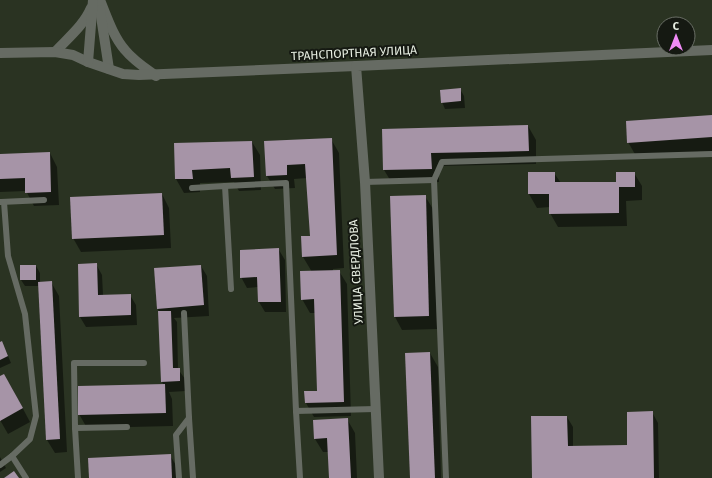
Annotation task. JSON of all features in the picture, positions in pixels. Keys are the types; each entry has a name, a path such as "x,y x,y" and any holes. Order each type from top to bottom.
{"street":[{"path":"55,52 75,31 96,1"},
{"path":"88,62 96,1"},
{"path":"96,1 109,69"},
{"path":"96,1 124,49 132,58 156,76"},
{"name":"ТРАНСПОРТНАЯ УЛИЦА","path":"0,53 55,52 73,55 88,62 123,74 156,76 712,50"},
{"name":"УЛИЦА СВЕРДЛОВА","path":"356,66 365,182 379,478"}],"lane":[{"path":"446,478 434,180 442,162 712,154"},
{"path":"365,182 434,180"},
{"path":"192,188 286,184 300,478"},
{"path":"225,186 231,289"},
{"path":"0,465 30,439 36,416 25,314 8,256 2,202 44,200"},
{"path":"184,313 193,478"},
{"path":"78,478 75,428 74,363 144,363"},
{"path":"296,411 375,409"},
{"path":"179,478 176,435 189,418"},
{"path":"75,428 127,427"},
{"path":"12,456 26,478"}],"building":[{"path":"461,88 461,101 441,103 440,90"},
{"path":"712,115 712,137 627,143 626,121"},
{"path":"528,125 529,151 431,153 432,169 383,170 382,129"},
{"path":"332,138 337,255 302,257 301,236 310,236 305,164 287,165 287,175 266,176 264,141"},
{"path":"252,141 254,177 231,178 230,168 192,170 193,179 175,179 174,143"},
{"path":"50,152 51,192 25,193 25,178 0,179 0,154"},
{"path":"528,172 555,172 555,182 616,182 616,172 635,172 635,187 619,187 619,213 549,214 549,194 528,194"},
{"path":"162,193 164,235 72,239 70,197"},
{"path":"426,195 429,316 394,317 390,196"},
{"path":"279,248 281,302 258,302 257,277 240,278 240,250"},
{"path":"97,263 98,295 131,294 131,315 79,317 78,264"},
{"path":"20,265 36,265 36,280 20,280"},
{"path":"201,265 204,305 157,309 154,268"},
{"path":"340,270 344,402 305,403 304,391 317,391 314,299 301,300 300,271"},
{"path":"52,281 60,439 46,440 38,282"},
{"path":"158,311 171,311 173,368 180,368 180,381 161,382"},
{"path":"2,341 8,356 0,360 0,342"},
{"path":"430,352 435,478 410,478 405,353"},
{"path":"4,374 23,408 0,421 0,376"},
{"path":"165,384 166,413 78,415 78,386"},
{"path":"653,411 654,478 532,478 531,416 567,416 568,446 627,445 627,412"},
{"path":"348,418 351,478 329,478 327,438 314,439 313,420"},
{"path":"171,454 172,478 89,478 88,458"},
{"path":"14,471 19,478 4,478"}]}
